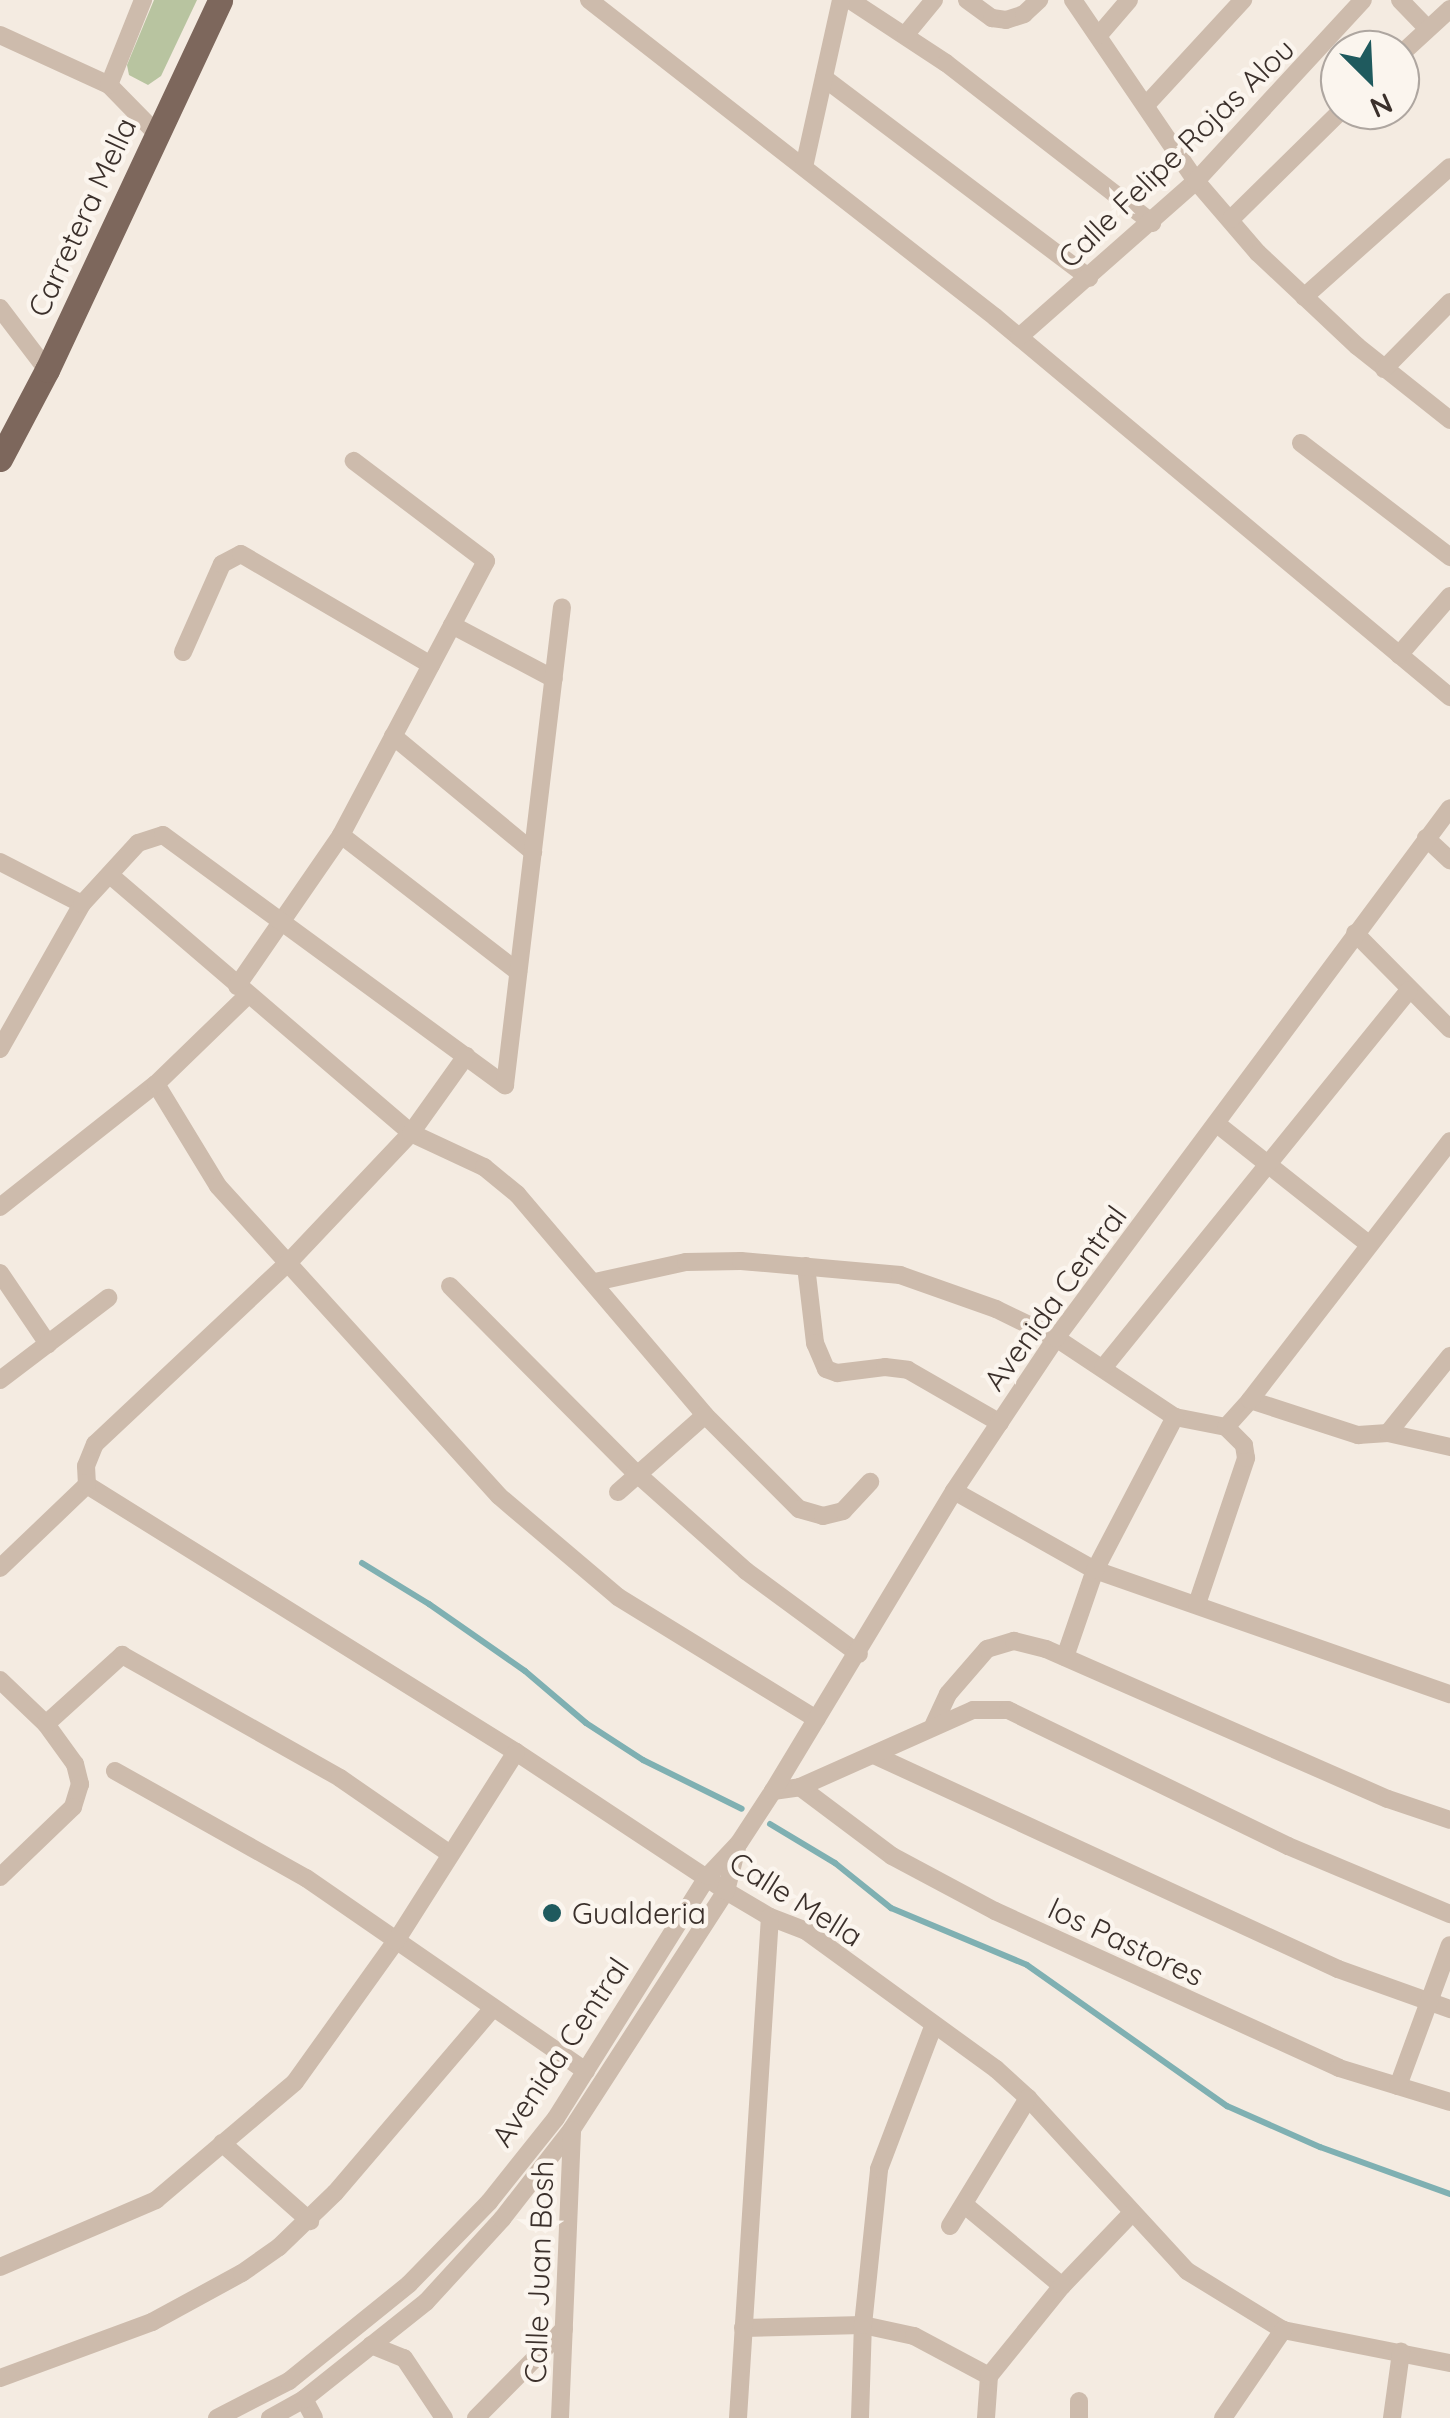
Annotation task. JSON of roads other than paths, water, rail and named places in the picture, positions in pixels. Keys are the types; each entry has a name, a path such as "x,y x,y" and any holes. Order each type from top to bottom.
{"main road":[{"name":"Carretera Mella","path":"0,459 47,370 220,0"}],"street":[{"path":"109,85 143,0"},
{"path":"589,0 1019,337 1450,697"},
{"path":"804,167 841,0"},
{"path":"850,0 906,34 1152,224"},
{"path":"906,34 934,0"},
{"path":"967,0 992,18 1006,20 1024,14 1039,0"},
{"path":"1073,0 1196,181 1258,253 1384,370 1450,420"},
{"path":"1099,35 1129,0"},
{"path":"1147,104 1243,0"},
{"name":"Calle Felipe Rojas Alou","path":"1019,337 1152,224 1196,181 1363,0"},
{"path":"1400,0 1428,29"},
{"path":"1420,36 1450,9"},
{"path":"0,35 109,85 156,133"},
{"path":"824,78 1090,278"},
{"path":"1230,219 1321,130"},
{"path":"1304,297 1450,167"},
{"path":"1384,370 1450,302"},
{"path":"0,308 47,370"},
{"path":"1301,443 1450,557"},
{"path":"0,1207 156,1084 242,990 282,920 341,835 486,561 354,462"},
{"path":"183,652 222,564 241,554 431,665"},
{"path":"1399,655 1450,596"},
{"path":"0,1048 82,904 138,843 163,835 505,1085 562,607"},
{"path":"452,625 554,678"},
{"path":"393,736 533,852"},
{"name":"Avenida Central","path":"217,2418 289,2381 409,2284 489,2202 556,2118 708,1876 738,1843 773,1790 860,1654 954,1491 1056,1338 1450,808"},
{"path":"341,835 518,972"},
{"path":"1426,838 1450,860"},
{"path":"0,862 82,904"},
{"path":"110,875 411,1133 484,1167 517,1194 706,1415 799,1509 810,1514 843,1511 870,1482"},
{"path":"1355,933 1450,1029"},
{"path":"1103,1368 1409,990"},
{"path":"2,1562 87,1485 86,1466 95,1444 287,1264 411,1133 466,1056"},
{"path":"156,1084 218,1186 499,1496 618,1597 816,1719"},
{"path":"1216,1124 1368,1243"},
{"path":"1226,1426 1450,1142"},
{"path":"595,1282 686,1262 806,1266 900,1275 996,1309 1056,1338 1175,1417 1226,1426 1244,1445 1246,1458 1196,1604"},
{"path":"806,1266 815,1344 826,1369 838,1373 885,1367 908,1370 1000,1422"},
{"path":"0,1273 48,1344"},
{"path":"450,1286 636,1472 746,1570 860,1654"},
{"path":"0,1380 108,1298"},
{"path":"1388,1433 1450,1356"},
{"path":"1250,1400 1358,1436 1388,1433 1450,1447"},
{"path":"618,1492 636,1472 706,1415"},
{"path":"1064,1657 1095,1570 1175,1417"},
{"name":"Calle Mella","path":"87,1485 516,1752 726,1890 770,1917 806,1932 996,2069 1028,2098 1187,2270 1283,2330 1450,2363"},
{"path":"954,1491 1095,1570 1450,1694"},
{"path":"934,1724 948,1694 987,1649 1014,1641 1064,1657 1388,1799 1450,1820"},
{"path":"46,1724 122,1655 340,1778 450,1854"},
{"path":"0,1680 46,1724 74,1764 80,1784 73,1807 0,1877"},
{"path":"773,1790 800,1787 972,1710 1008,1710 1288,1846 1450,1914"},
{"path":"0,2267 156,2200 294,2082 396,1941 516,1752"},
{"path":"874,1755 1338,1968 1441,2006"},
{"path":"115,1772 306,1878 586,2071"},
{"name":"los Pastores","path":"800,1787 892,1856 995,1911 1339,2068 1450,2102"},
{"name":"Avenida Central","path":"270,2418 304,2398 426,2302 502,2219 572,2129 726,1890 738,1843"},
{"path":"738,2418 770,1917"},
{"path":"1398,2086 1441,2006 1450,1945"},
{"path":"0,2378 152,2322 242,2273 310,2221 494,2008"},
{"path":"860,2418 863,2325 879,2169 933,2026"},
{"path":"950,2226 966,2206 1028,2098"},
{"name":"Calle Juan Bosh","path":"560,2418 572,2129"},
{"path":"222,2143 310,2221"},
{"path":"966,2206 1062,2286"},
{"path":"986,2418 989,2376 1062,2286 1132,2214"},
{"path":"743,2328 863,2325 914,2336 989,2376"},
{"path":"476,2418 564,2329"},
{"path":"1223,2418 1283,2330"},
{"path":"371,2345 404,2358 444,2418"},
{"path":"1392,2418 1401,2352"},
{"path":"304,2398 314,2418"}],"waterway":[{"path":"362,1563 525,1671 586,1723 643,1760 742,1809"},
{"path":"770,1824 835,1863 891,1908 1027,1965 1227,2106 1320,2147 1450,2194"}],"place":[{"name":"Gualderia","path":"552,1913"}]}
